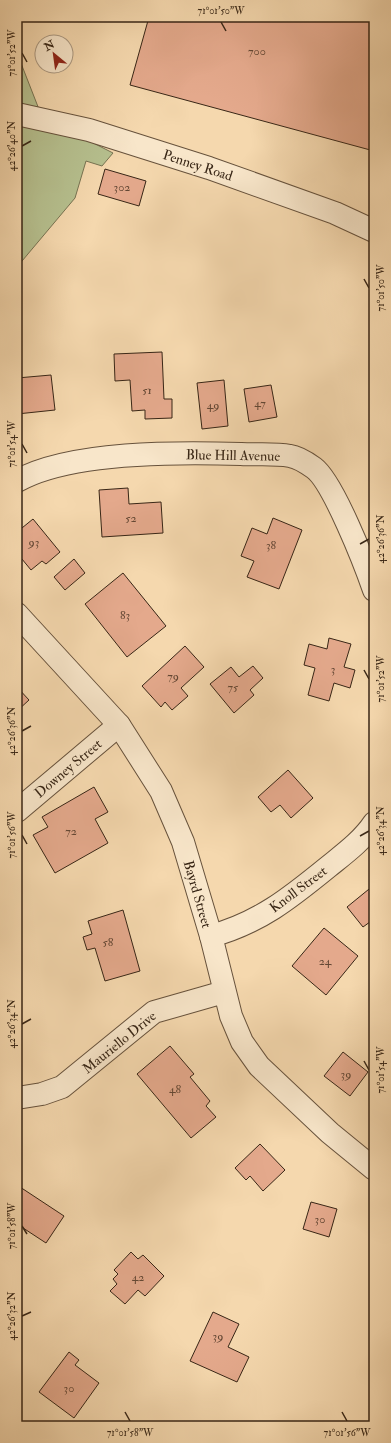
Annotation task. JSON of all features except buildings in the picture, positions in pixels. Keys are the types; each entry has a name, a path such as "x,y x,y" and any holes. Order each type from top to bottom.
{"street":[{"name":"Penney Road","path":"17,114 89,130 209,168 335,213 374,231"},
{"name":"Blue Hill Avenue","path":"17,481 42,469 113,457 210,453 291,456 316,469 325,482 335,499 374,590"},
{"name":"Bayrd Street","path":"17,614 119,725 161,791 174,818 183,842 211,936 231,1016 242,1042 259,1066 330,1133 374,1169"},
{"name":"Downey Street","path":"17,811 119,725"},
{"name":"Knoll Street","path":"211,936 251,922 280,904 342,856 368,832 374,823"},
{"name":"Mauriello Drive","path":"17,1098 42,1094 62,1087 154,1012 224,992"}],"green space":[{"path":"17,53 42,117 113,153 102,166 86,161 75,198 17,267"}]}
